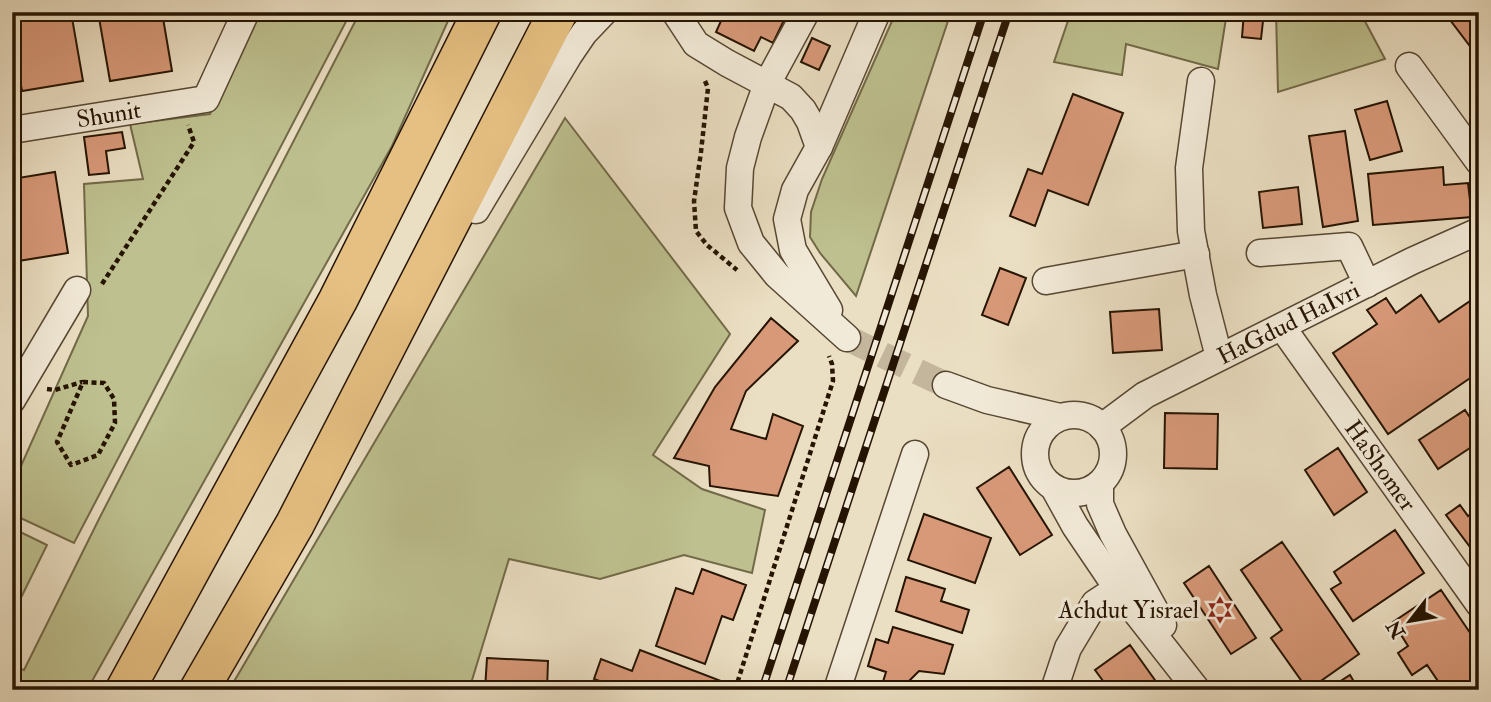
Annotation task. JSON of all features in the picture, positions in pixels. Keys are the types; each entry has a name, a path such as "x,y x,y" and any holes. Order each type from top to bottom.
{"highway":[{"path":"125,690 338,300 482,12"},
{"path":"199,690 295,524 558,12"}],"street":[{"name":"Shunit","path":"12,131 206,99 246,12"},
{"path":"350,418 569,55 584,33 604,12"},
{"path":"675,12 696,44 792,97 810,122 819,147"},
{"path":"806,12 766,85 740,167 738,208 751,243 777,275 847,338 793,250 787,219 795,190 819,147 877,12"},
{"path":"1409,66 1479,162"},
{"path":"1201,81 1189,168 1191,231 1203,295 1219,357"},
{"name":"HaGdud HaIvri","path":"1102,427 1145,395 1412,261 1479,231"},
{"path":"1260,253 1349,246 1367,284"},
{"path":"1046,281 1196,254"},
{"path":"12,400 77,290"},
{"name":"HaShomer","path":"1282,327 1479,604"},
{"path":"946,385 986,400 1060,417"},
{"path":"986,400 1010,417 1024,438 1036,464 1044,480 1066,493 1090,490 1100,484 1108,474 1113,449 1102,427 1093,420 1070,415 1060,417 1040,433 1035,444 1036,464"},
{"path":"837,690 915,454"},
{"path":"1100,484 1100,503 1113,534 1126,582"},
{"path":"1054,488 1075,526 1126,582 1199,690"},
{"path":"1054,690 1068,648 1095,603 1126,582"}],"path":[{"path":"696,44 708,88 694,201 696,231 706,245 747,278"},
{"path":"77,290 97,291 194,142 180,103"},
{"path":"735,690 833,381 832,364 828,354"},
{"path":"83,382 104,383 114,399 114,423 98,455 71,465 57,442 77,397 83,382"}],"green space":[{"path":"256,12 351,12 74,543 12,514 12,486 88,316 84,184 143,179 130,124 210,114"},
{"path":"360,12 452,12 392,146 87,690 12,690 12,666 24,670"},
{"path":"896,12 951,12 856,296 810,237 811,212 822,179"},
{"path":"1071,12 1227,12 1218,69 1126,44 1122,75 1054,62"},
{"path":"1276,12 1360,12 1385,59 1278,92"},
{"path":"565,118 730,334 653,455 702,489 765,510 752,573 684,555 600,579 509,559 469,690 229,690"},
{"path":"12,528 47,545 12,616"}],"building":[{"path":"12,12 71,12 83,81 22,91 12,35"},
{"path":"98,12 162,12 172,71 110,81"},
{"path":"725,12 788,12 773,43 761,37 754,51 716,32"},
{"path":"1244,12 1264,12 1261,39 1242,37"},
{"path":"1444,12 1479,12 1479,58"},
{"path":"812,38 830,46 819,70 801,62"},
{"path":"1073,94 1123,113 1088,205 1048,190 1035,226 1010,216 1028,169 1042,174"},
{"path":"1387,101 1402,151 1370,160 1355,110"},
{"path":"1345,131 1358,221 1323,227 1309,136"},
{"path":"122,132 125,148 106,151 109,173 89,175 84,137"},
{"path":"1443,167 1444,185 1468,183 1472,217 1373,225 1368,174"},
{"path":"55,172 68,253 12,262 12,179"},
{"path":"1298,187 1302,224 1263,228 1259,192"},
{"path":"1000,268 1026,278 1008,325 982,315"},
{"path":"1421,295 1439,322 1479,295 1479,372 1388,434 1333,353 1377,324 1367,310 1386,298 1396,313"},
{"path":"1159,309 1162,350 1113,353 1110,312"},
{"path":"771,318 798,341 746,391 731,429 766,439 773,414 803,426 778,496 710,486 709,466 674,458 715,387"},
{"path":"1465,410 1479,431 1479,442 1438,469 1419,440"},
{"path":"1165,413 1218,414 1217,469 1164,468"},
{"path":"1338,448 1367,492 1334,515 1305,470"},
{"path":"1009,467 1052,535 1020,555 977,488"},
{"path":"1460,505 1468,516 1479,508 1479,559 1446,515"},
{"path":"924,514 991,538 975,583 908,560"},
{"path":"1395,530 1424,573 1353,621 1331,589 1341,583 1334,572"},
{"path":"1282,542 1359,654 1308,690 1271,638 1282,630 1241,570"},
{"name":"Achdut Yisrael","path":"1209,566 1256,638 1231,654 1184,583"},
{"path":"702,569 746,585 733,620 722,616 705,664 656,646 676,588 693,594"},
{"path":"906,577 945,589 941,601 969,610 962,633 896,611"},
{"path":"1441,590 1479,646 1479,690 1444,690 1427,665 1412,675 1398,653 1408,646 1393,622"},
{"path":"893,627 953,645 944,674 919,671 907,683 882,685 886,672 868,666 876,639 888,643"},
{"path":"1130,645 1162,690 1100,690 1106,685 1095,670"},
{"path":"640,650 721,681 717,690 621,690 594,679 601,659 632,671"},
{"path":"487,658 548,661 547,690 485,690"},
{"path":"1350,675 1359,690 1327,690"}],"tunnel":[{"path":"847,338 946,385"}],"railway":[{"path":"762,690 984,12"},
{"path":"786,690 1009,12"}],"place":[{"name":"Achdut Yisrael","path":"1220,610"}]}
